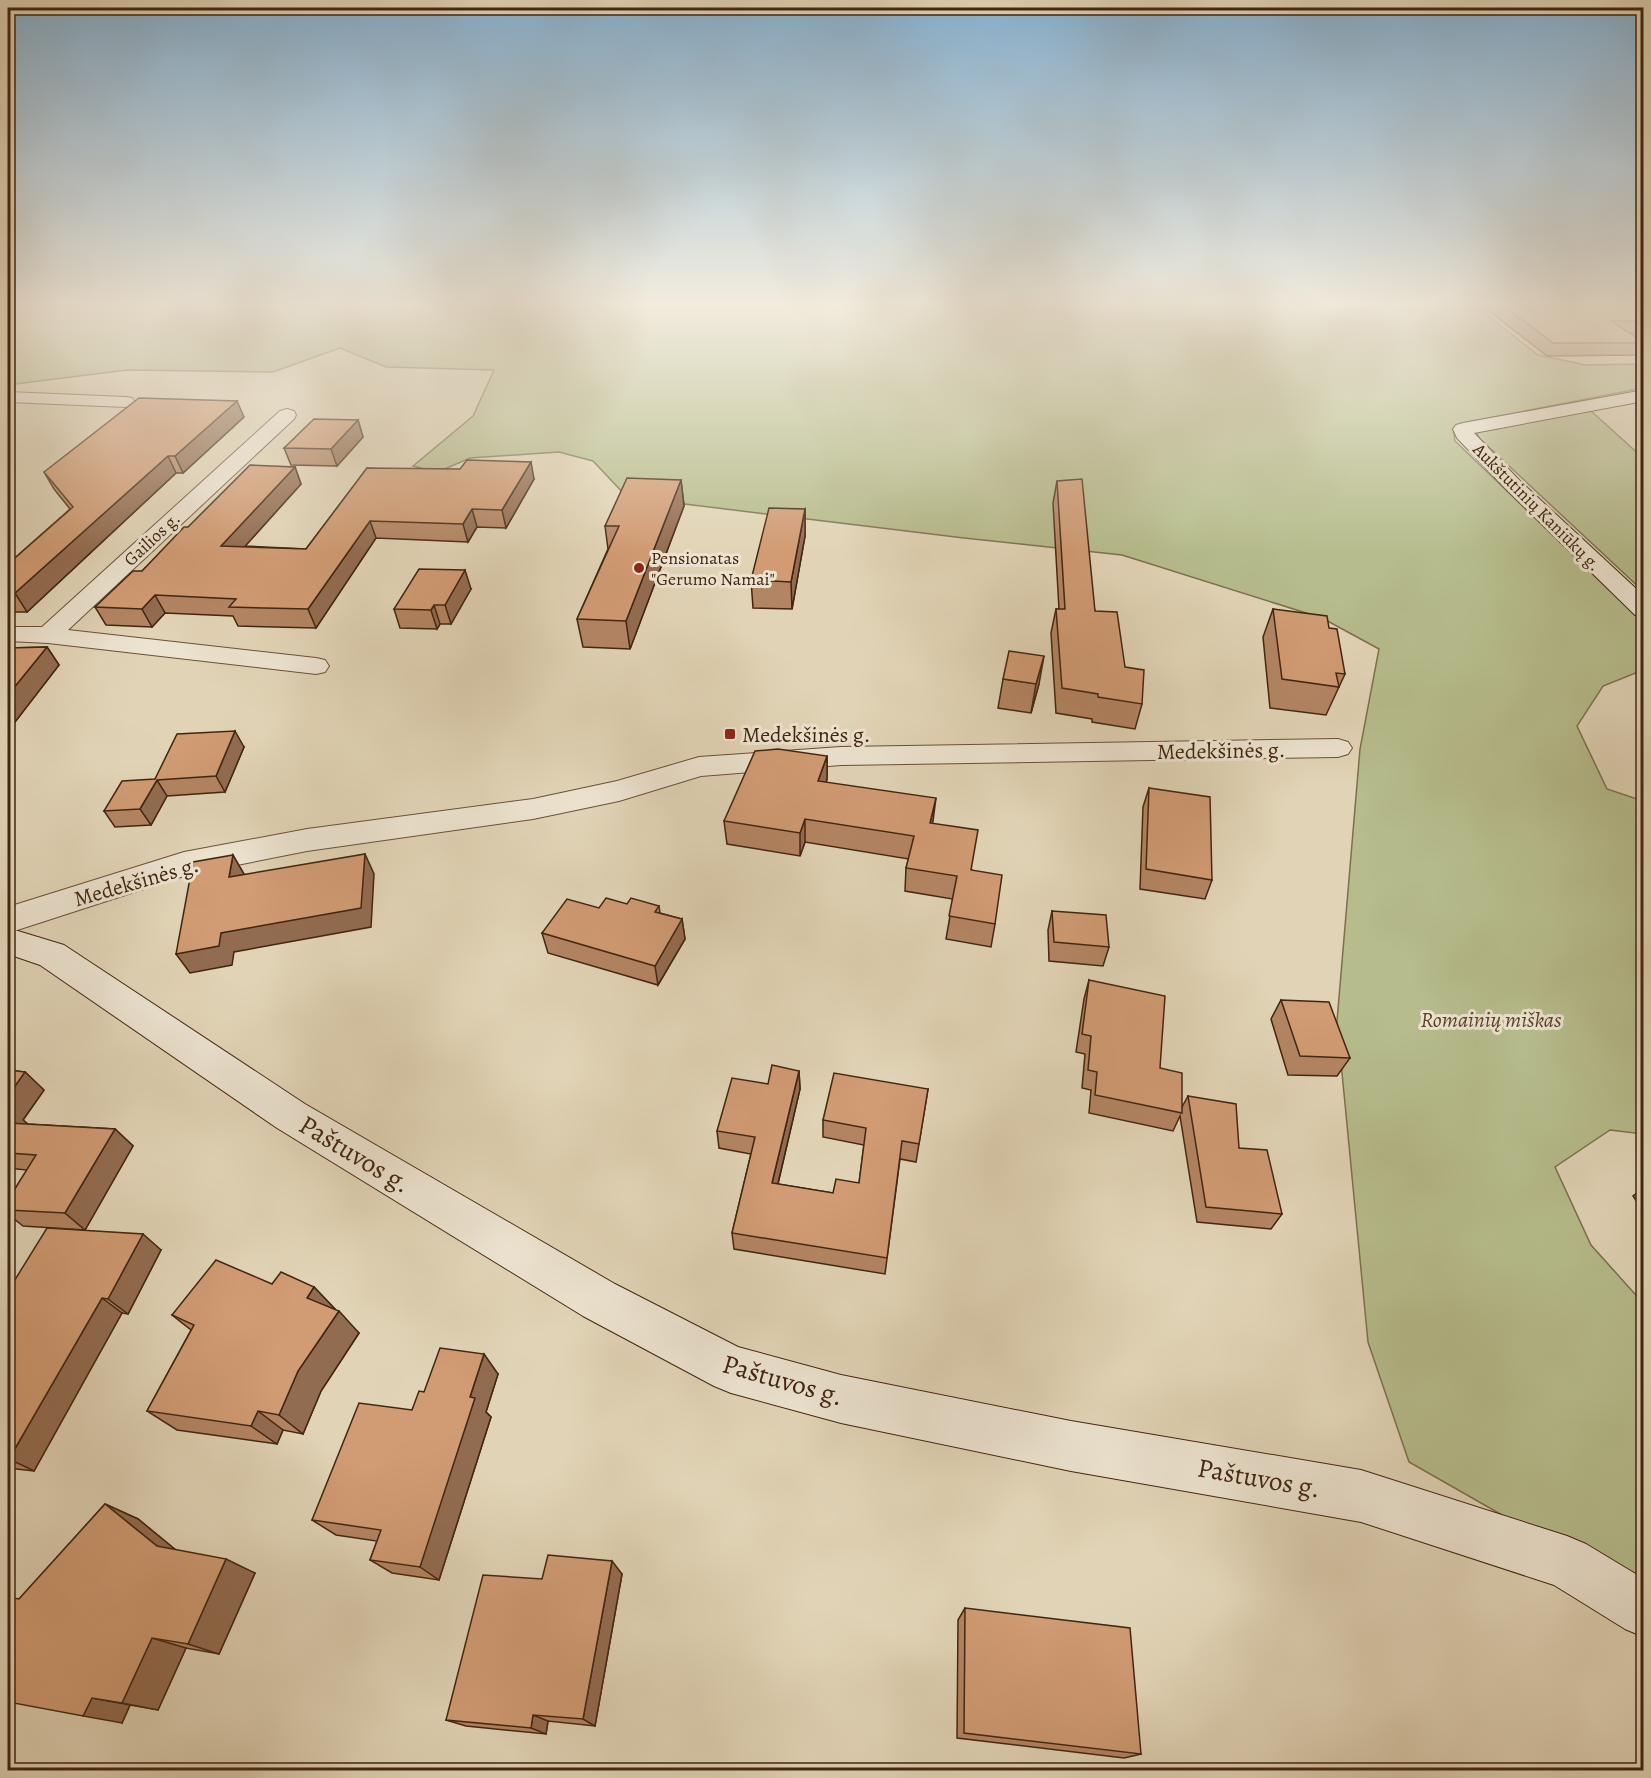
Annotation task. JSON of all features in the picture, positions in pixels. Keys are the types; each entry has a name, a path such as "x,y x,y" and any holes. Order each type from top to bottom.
{"street":[{"name":"Aukštutinių Kaniūkų g.","path":"1644,395 1463,429 1464,434 1513,485 1644,610"},
{"path":"8,397 126,402"},
{"name":"Gailios g.","path":"48,635 287,415"},
{"path":"8,634 48,635 316,666"},
{"name":"Medekšinės g.","path":"8,920 184,864 307,840 532,809 619,791 699,767 841,756 1338,748"},
{"name":"Paštuvos g.","path":"8,941 52,955 291,1116 599,1300 731,1369 841,1398 1071,1446 1361,1496 1567,1563 1644,1610"}],"green space":[{"name":"Romainių miškas","path":"486,387 1643,387 1468,422 1453,429 1455,441 1643,622 1643,670 1603,686 1577,726 1607,789 1643,801 1643,1134 1610,1130 1555,1167 1591,1245 1643,1303 1643,1585 1509,1519 1409,1462 1368,1342 1337,1021 1360,749 1379,649 1322,618 1122,555 627,497 593,461 559,452 470,458 438,472 413,466 473,416"},
{"path":"1590,410 1643,458 1643,591 1479,438 1476,431"}],"building":[{"path":"139,398 237,401 175,456 168,456 15,593 8,593 8,564 73,507 44,472"},
{"path":"314,419 358,420 331,449 284,448"},
{"path":"467,460 531,462 502,510 472,509 463,524 370,521 308,609 229,607 236,599 155,595 142,609 95,607 133,571 142,571 184,527 188,527 250,465 295,467 221,546 306,549 367,468 460,469"},
{"path":"627,478 681,480 626,621 577,619 619,526 605,526"},
{"path":"1082,479 1095,611 1117,612 1125,667 1144,670 1142,704 1062,688 1056,609 1065,609 1057,481"},
{"path":"769,508 805,509 791,582 751,580"},
{"path":"419,569 465,570 445,605 434,605 431,610 394,609"},
{"path":"1273,609 1327,616 1329,628 1337,629 1345,674 1336,673 1339,687 1282,679"},
{"path":"47,647 8,695 8,648"},
{"path":"1009,651 1044,656 1036,684 1003,679"},
{"path":"235,731 216,776 157,780 140,809 104,811 122,781 155,779 177,734"},
{"path":"778,749 827,756 818,781 936,798 930,823 978,830 971,870 1002,875 995,924 949,916 957,876 906,868 914,836 805,819 800,833 724,821 755,751"},
{"path":"1149,788 1210,797 1212,880 1146,869"},
{"path":"365,854 361,908 221,933 219,946 176,954 193,862 233,855 229,877"},
{"path":"606,898 627,904 631,898 659,906 655,912 682,919 655,966 542,933 567,899 599,908"},
{"path":"1052,911 1106,915 1109,947 1054,942"},
{"path":"1089,980 1165,996 1160,1068 1182,1073 1182,1113 1095,1095 1097,1072 1088,1070 1091,1036 1082,1034"},
{"path":"1281,1000 1329,1002 1350,1058 1300,1056"},
{"path":"772,1065 799,1071 772,1183 833,1193 836,1179 859,1183 866,1128 823,1120 834,1073 928,1089 919,1144 902,1141 887,1258 732,1233 755,1137 717,1131 732,1078 768,1084"},
{"path":"8,1070 25,1072 8,1096"},
{"path":"1188,1096 1236,1104 1239,1148 1267,1150 1282,1214 1206,1207"},
{"path":"8,1123 115,1129 65,1213 8,1210 8,1200 36,1155 8,1153"},
{"path":"47,1228 143,1234 108,1299 102,1298 8,1459 8,1291"},
{"path":"216,1260 272,1284 281,1272 314,1287 307,1298 339,1311 298,1371 279,1415 258,1411 251,1426 147,1411 194,1325 172,1315"},
{"path":"440,1348 484,1354 470,1397 475,1398 420,1567 370,1560 381,1530 312,1520 359,1403 412,1410 419,1391 424,1392"},
{"path":"105,1504 157,1546 226,1559 188,1644 152,1638 122,1703 92,1698 83,1716 8,1702 8,1610 14,1598 19,1599"},
{"path":"548,1555 612,1561 583,1719 533,1715 531,1728 446,1720 483,1575 542,1579"},
{"path":"965,1608 1130,1628 1141,1754 964,1733"}],"place":[{"name":"Pensionatas \"Gerumo Namai\"","path":"639,568"},
{"name":"Medekšinės g.","path":"730,734"}]}
